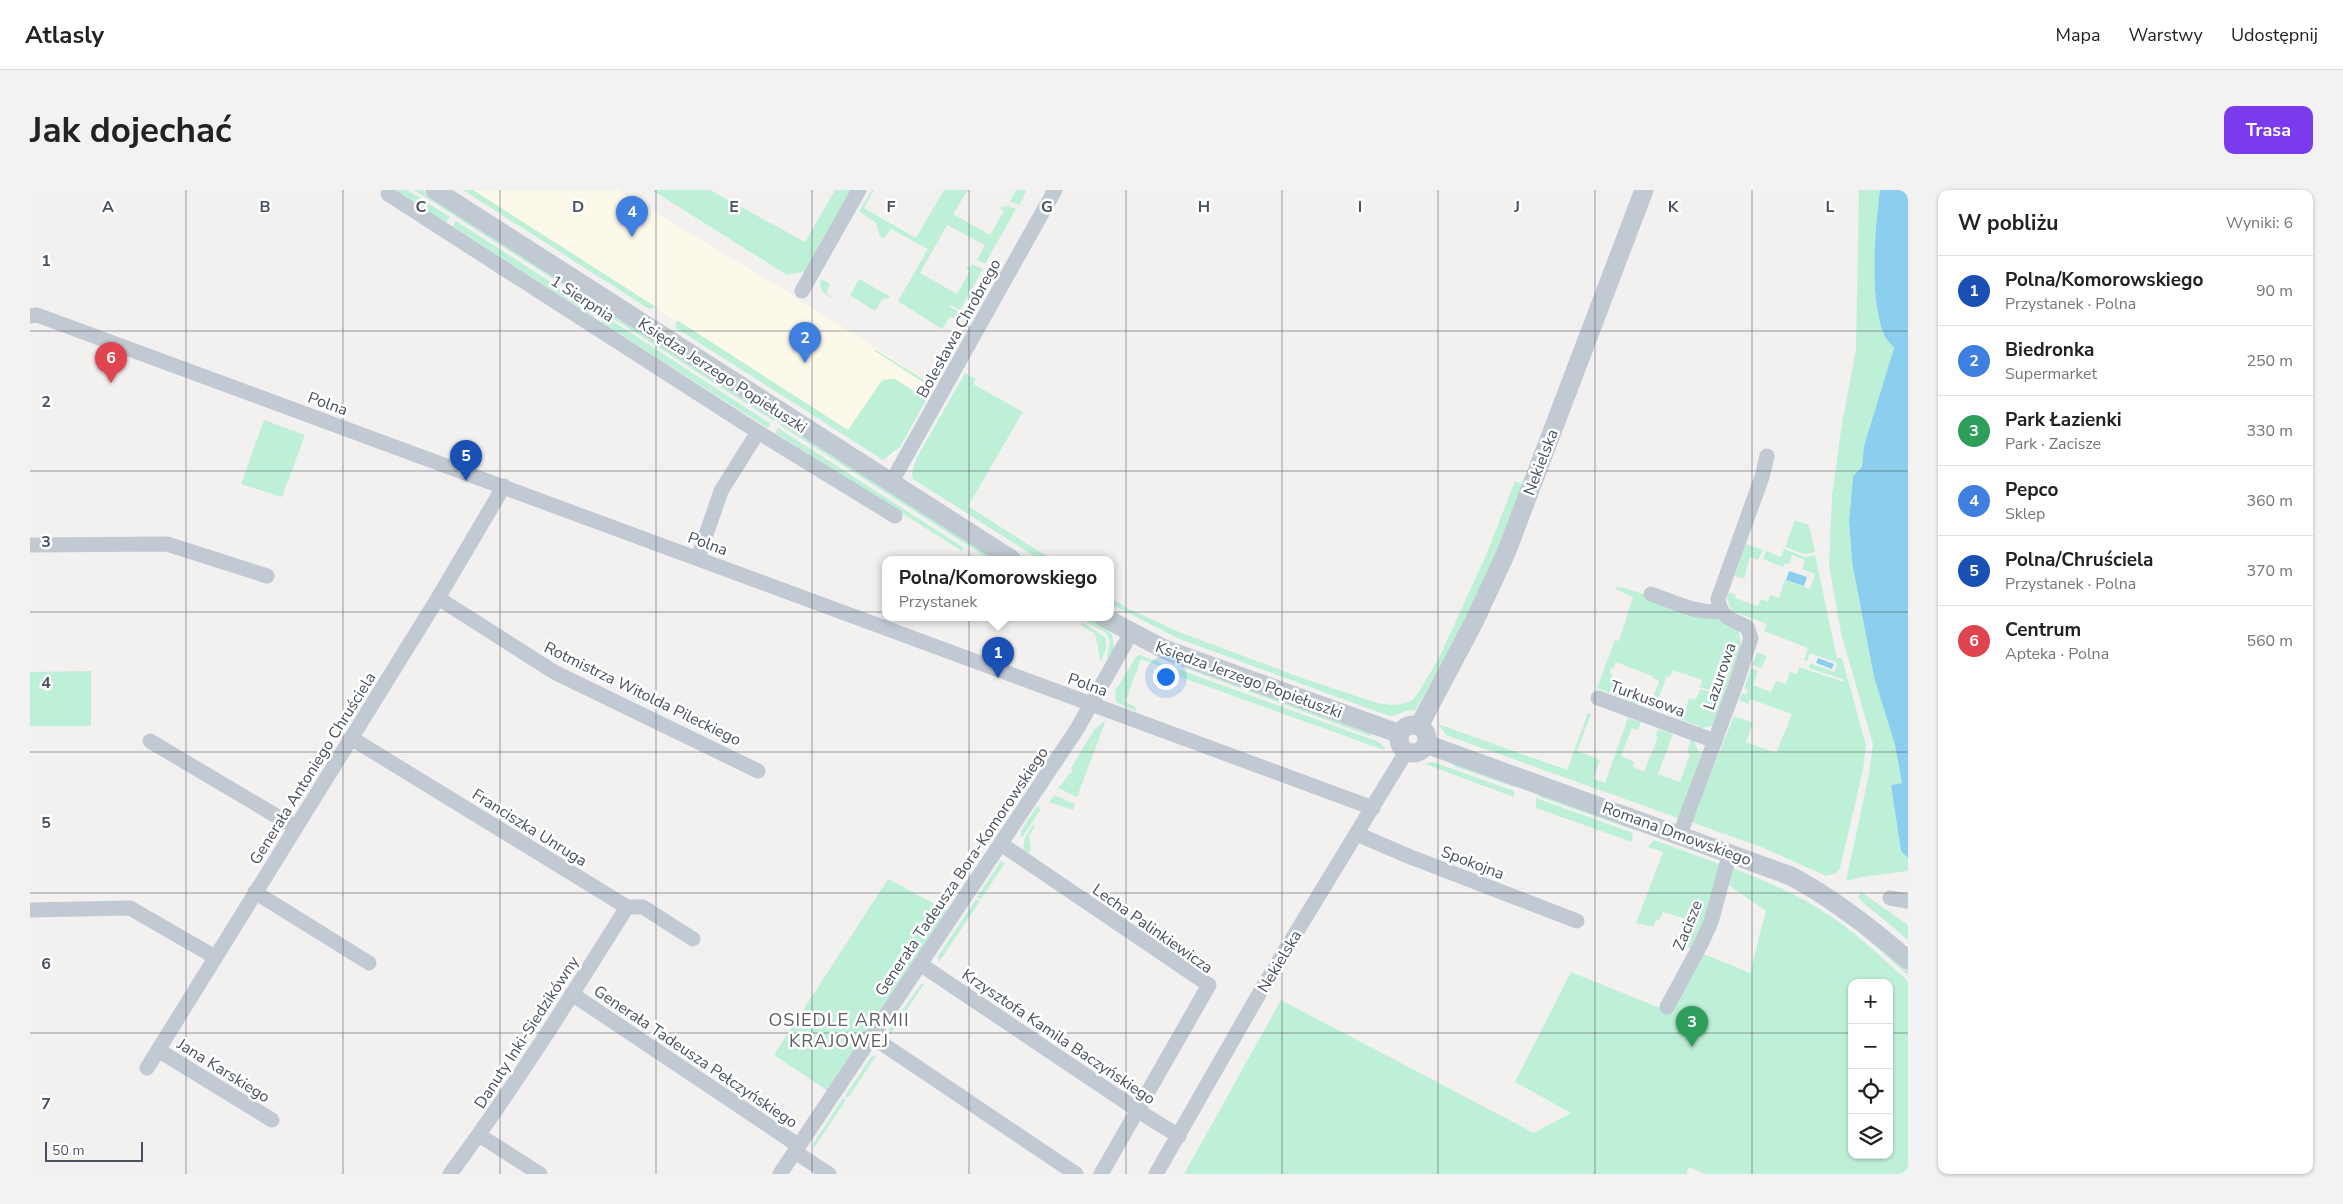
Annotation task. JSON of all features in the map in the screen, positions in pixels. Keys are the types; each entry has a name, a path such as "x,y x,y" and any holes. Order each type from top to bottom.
{"street":[{"name":"Księdza Jerzego Popiełuszki","path":"435,190 1006,556"},
{"path":"802,291 860,190"},
{"name":"Bolesława Chrobrego","path":"891,483 1056,190"},
{"name":"Nekielska","path":"1419,726 1474,622 1506,553 1644,190"},
{"name":"1 Sierpnia","path":"388,194 758,432 895,516"},
{"name":"Polna","path":"30,316 37,315 504,486 1373,808"},
{"path":"698,558 721,491 758,432"},
{"path":"1651,594 1697,610 1720,611 1719,594 1762,477 1767,456"},
{"name":"Generała Antoniego Chruściela","path":"147,1068 438,598 504,486"},
{"path":"30,545 167,544 267,576"},
{"name":"Rotmistrza Witolda Pileckiego","path":"438,598 554,672 743,762 758,771"},
{"name":"Lazurowa","path":"1680,834 1751,638 1746,627 1725,616 1720,611"},
{"name":"Księdza Jerzego Popiełuszki","path":"1110,621 1131,633 1214,668 1400,734"},
{"name":"Generała Tadeusza Bora-Komorowskiego","path":"780,1174 1001,844 1091,704 1131,633"},
{"name":"Turkusowa","path":"1598,698 1715,741"},
{"path":"1410,725 1419,726 1426,735 1426,744 1416,753 1406,752 1400,746 1400,734 1410,725"},
{"name":"Franciszka Unruga","path":"351,738 627,907 643,907 693,938"},
{"path":"150,741 295,828"},
{"name":"Romana Dmowskiego","path":"1426,744 1730,852 1791,876 1828,896 1876,932 1908,960"},
{"name":"Nekielska","path":"1156,1174 1263,987 1406,752"},
{"name":"Spokojna","path":"1357,834 1408,856 1577,921"},
{"name":"Lecha Palinkiewicza","path":"1001,844 1208,985 1101,1174"},
{"name":"Zacisze","path":"1667,1007 1701,944 1710,922 1730,852"},
{"path":"255,892 368,964"},
{"path":"1890,898 1908,901"},
{"name":"Danuty Inki-Siedzikówny","path":"450,1174 479,1135 627,907"},
{"path":"30,910 130,908 215,957"},
{"name":"Krzysztofa Kamila Baczyńskiego","path":"920,964 1179,1136"},
{"name":"Generała Tadeusza Pełczyńskiego","path":"572,994 797,1149 829,1174"},
{"path":"871,1036 1076,1174"},
{"name":"Jana Karskiego","path":"158,1050 272,1120"},
{"path":"479,1135 540,1174"}],"shaded area":[{"path":"473,190 618,190 779,287 929,382 930,393 894,455 889,457"}],"green space":[{"path":"396,190 407,190 450,217 446,223"},
{"path":"414,190 422,190 602,305 600,309"},
{"path":"463,190 473,190 656,307 649,309"},
{"path":"652,190 710,190 805,242 835,190 853,190 806,271 787,275"},
{"path":"872,190 874,190 864,208 916,238 944,190 968,190 953,214 990,235 1004,211 1000,209 1002,206 1004,208 1006,205 1016,209 985,264 977,260 985,245 947,225 920,273 957,294 970,271 966,268 968,266 971,267 972,264 983,269 960,310 951,305 950,307 959,312 955,319 950,316 942,329 898,301 928,249 891,229 884,238 880,237 876,223 859,211"},
{"path":"1016,190 1027,190 1019,205 1010,201"},
{"path":"1859,190 1880,190 1874,261 1876,299 1883,332 1894,348 1864,446 1862,467 1853,476 1849,523 1852,562 1874,677 1895,745 1902,783 1891,785 1901,851 1908,858 1908,871 1846,881 1869,774 1873,744 1841,633 1829,565 1832,496 1842,424 1856,349"},
{"path":"456,221 597,312 594,317 452,226"},
{"path":"821,279 830,284 826,293 834,299 825,294 821,289"},
{"path":"859,279 891,297 882,300 875,311 850,295"},
{"path":"609,310 775,418 774,421 606,314"},
{"path":"605,316 771,424 768,428 601,322"},
{"path":"677,320 848,430 882,380 895,379 921,395 925,389 923,382 876,350 926,381 930,385 930,393 900,447 883,460 676,328"},
{"path":"965,373 976,379 973,384 1023,412 968,506 1046,556 1034,556 913,479 912,473 916,459"},
{"path":"264,420 305,435 282,497 241,484"},
{"path":"782,422 992,556 984,556 780,425"},
{"path":"778,428 964,548 962,551 775,433"},
{"path":"1515,481 1525,485 1481,592 1415,711 1409,710 1393,716 1177,638 1114,606 1114,600 1127,608 1179,632 1302,678 1377,703 1402,704 1413,700 1439,658 1487,553"},
{"path":"1795,520 1809,525 1815,552 1804,554 1785,547"},
{"path":"1746,544 1763,550 1758,560 1750,557 1744,579 1735,576"},
{"path":"1784,549 1805,557 1815,555 1837,658 1842,658 1866,745 1863,770 1840,868 1836,873 1826,876 1764,848 1691,822 1734,716 1753,723 1746,742 1776,753 1792,714 1750,699 1748,704 1739,700 1742,693 1746,694 1748,690 1744,688 1751,668 1758,671 1753,685 1771,692 1776,681 1786,684 1790,672 1797,674 1799,667 1844,682 1844,680 1809,668 1810,663 1834,672 1837,665 1835,662 1810,653 1807,661 1804,660 1808,648 1764,631 1767,624 1732,611 1727,599 1729,592 1736,595 1735,598 1758,606 1761,599 1768,602 1770,595 1779,598 1785,580 1810,589 1815,574 1802,569 1805,560 1792,555 1789,564 1785,563 1783,567 1763,559 1766,551 1781,557"},
{"path":"1616,587 1625,588 1721,620 1739,632 1741,644 1716,722 1711,726 1699,729 1699,726 1682,720 1682,716 1675,708 1685,710 1689,698 1695,700 1701,689 1711,692 1715,684 1713,683 1709,690 1700,687 1702,680 1673,670 1670,677 1667,676 1658,699 1653,697 1659,681 1652,678 1652,676 1616,662 1614,669 1611,668 1610,671 1616,685 1629,690 1625,699 1597,688 1615,640 1619,641 1633,597 1616,589"},
{"path":"1086,621 1094,621 1112,634 1114,648 1109,659 1107,656 1110,641 1106,633"},
{"path":"1082,622 1106,638 1106,649 1101,662 1095,634 1081,625"},
{"path":"1757,652 1767,656 1761,668 1752,665"},
{"path":"1139,655 1379,742 1385,748 1384,750 1161,670 1160,666 1141,659 1125,702 1135,706 1137,712 1116,702 1115,691"},
{"path":"1165,657 1373,733 1370,736 1166,661"},
{"path":"91,671 91,726 30,726 30,672"},
{"path":"1633,692 1637,692 1641,698 1637,704 1633,704 1629,700 1629,696"},
{"path":"1588,713 1591,714 1577,751 1600,760 1593,779 1605,783 1628,718 1641,722 1638,730 1632,728 1621,756 1634,762 1633,767 1644,772 1658,737 1655,736 1658,729 1673,734 1658,774 1680,782 1690,754 1687,752 1691,740 1694,741 1699,753 1702,753 1681,819 1446,735 1438,724 1567,770"},
{"path":"1106,720 1077,797 1058,788 1073,770 1071,768 1094,730"},
{"path":"1451,761 1514,783 1514,787 1454,766"},
{"path":"1433,762 1514,791 1514,797 1425,764"},
{"path":"1538,794 1635,826 1634,830 1537,796"},
{"path":"1054,795 1075,804 1073,810 1049,802"},
{"path":"1536,798 1633,833 1632,842 1536,808"},
{"path":"1037,806 1041,809 1021,839 1021,831"},
{"path":"1033,825 1035,826 1029,836 1031,849 1029,853 1023,850 1025,837"},
{"path":"1654,840 1720,864 1714,900 1692,949 1682,944 1690,920 1663,912 1659,921 1656,920 1653,927 1636,923 1663,852 1648,847"},
{"path":"1001,861 1005,863 981,899 977,897"},
{"path":"1730,867 1775,886 1830,916 1853,933 1908,981 1908,1174 1705,1174 1689,1167 1686,1174 1184,1174 1281,1000 1534,1133 1571,1113 1515,1082 1571,972 1670,1012 1702,953 1750,973 1766,911 1726,883"},
{"path":"888,879 948,911 828,1091 774,1055"},
{"path":"1861,892 1908,925 1908,940 1858,898"},
{"path":"976,899 980,901 939,962 938,956"},
{"path":"1828,907 1882,947 1908,971 1908,975 1859,932 1830,911"},
{"path":"921,984 924,984 891,1034 889,1030 891,1026"},
{"path":"876,1056 848,1098 845,1096 871,1057"},
{"path":"843,1098 846,1100 814,1148 813,1144"}],"water":[{"path":"1880,190 1908,190 1908,858 1901,851 1891,785 1902,783 1895,745 1874,677 1852,562 1849,522 1853,476 1862,467 1864,446 1894,348 1883,332 1876,299 1874,261"},
{"path":"1789,571 1807,577 1804,586 1786,580"},
{"path":"1818,658 1834,664 1832,669 1816,663"}],"place":[{"name":"Pepco","path":"632,237"},
{"name":"Biedronka","path":"805,363"},
{"name":"Centrum","path":"111,383"},
{"name":"Polna/Chruściela","path":"466,481"},
{"name":"Polna/Komorowskiego","path":"998,678"},
{"name":"Park Łazienki","path":"1692,1047"}],"district":[{"name":"OSIEDLE ARMII KRAJOWEJ","path":"839,1030"}]}
